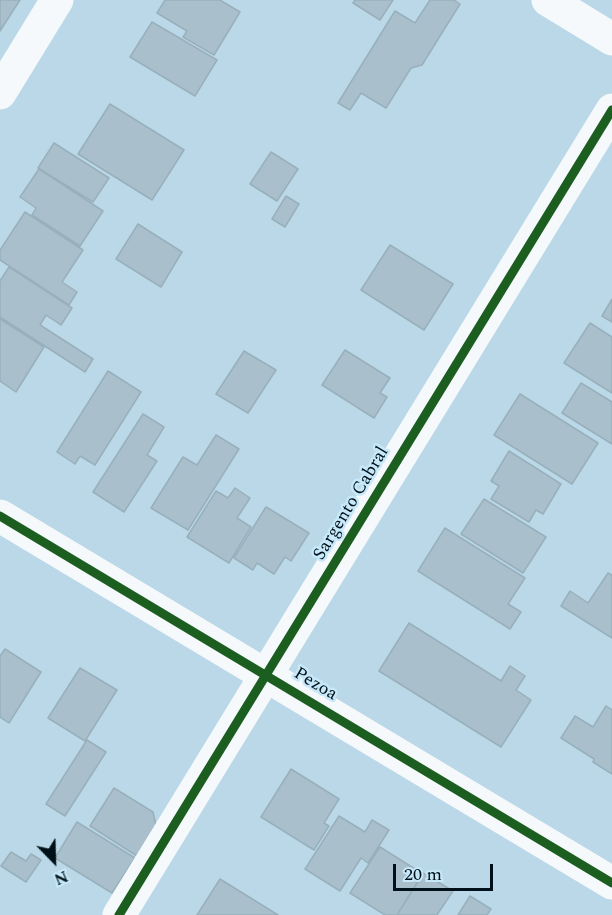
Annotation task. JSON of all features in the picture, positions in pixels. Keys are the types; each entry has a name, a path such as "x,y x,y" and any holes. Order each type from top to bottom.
{"street":[{"path":"0,93 57,0"},
{"path":"548,0 612,39"},
{"name":"Sargento Cabral","path":"119,915 612,110"},
{"name":"Pezoa","path":"0,516 612,883"}],"building":[{"path":"0,0 20,0 0,31"},
{"path":"165,0 220,0 240,12 214,55 183,37 187,31 157,13"},
{"path":"355,0 393,0 380,20 353,3"},
{"path":"430,0 454,0 460,4 422,65 411,68 386,108 361,93 350,110 338,103 395,11 415,23"},
{"path":"152,22 217,60 195,96 130,57"},
{"path":"110,104 184,150 152,200 78,154"},
{"path":"54,143 109,178 93,202 38,168"},
{"path":"271,152 298,169 277,201 250,184"},
{"path":"39,169 103,211 80,246 32,215 36,208 20,197"},
{"path":"286,196 299,204 285,227 272,219"},
{"path":"25,212 83,250 62,282 77,292 69,305 0,260 0,250"},
{"path":"138,224 182,252 161,287 116,259"},
{"path":"390,245 453,284 424,330 361,290"},
{"path":"9,267 72,308 61,325 46,315 40,325 93,359 85,372 0,317 0,281"},
{"path":"612,299 612,322 602,316"},
{"path":"0,319 44,347 16,392 0,381"},
{"path":"590,323 612,337 612,393 564,363"},
{"path":"345,350 390,378 380,393 387,397 374,418 322,385"},
{"path":"244,351 276,370 248,413 216,394"},
{"path":"108,371 141,392 95,465 80,456 75,464 57,452"},
{"path":"581,383 612,402 612,444 562,413"},
{"path":"520,394 598,443 572,484 494,435"},
{"path":"143,414 164,427 147,455 157,461 124,512 93,492"},
{"path":"216,435 239,449 188,530 151,508 183,457 197,465"},
{"path":"509,451 561,484 543,514 536,510 529,522 491,499 499,486 491,481"},
{"path":"235,488 250,498 237,518 251,527 229,563 187,537 216,491 228,498"},
{"path":"484,499 546,537 523,573 461,534"},
{"path":"266,507 309,533 291,561 285,557 274,574 257,563 253,570 234,558"},
{"path":"445,528 525,578 508,604 521,612 510,629 418,571"},
{"path":"608,573 612,575 612,638 561,606 570,591 588,603"},
{"path":"409,623 501,681 510,666 525,676 516,690 531,700 501,747 379,671"},
{"path":"5,649 41,672 9,723 0,717 0,656"},
{"path":"80,668 117,690 85,741 48,718"},
{"path":"606,706 612,710 612,774 593,762 594,759 561,738 575,716 593,727"},
{"path":"87,740 106,752 65,816 46,804"},
{"path":"291,769 339,799 324,823 329,826 314,850 261,817"},
{"path":"114,788 153,812 156,825 137,856 90,826"},
{"path":"339,816 365,832 372,820 389,830 368,863 361,858 340,891 305,869"},
{"path":"77,822 135,858 112,893 55,858"},
{"path":"380,847 423,874 397,915 385,915 350,893"},
{"path":"11,852 26,861 31,854 41,860 26,882 1,866"},
{"path":"423,873 453,891 437,915 397,915"},
{"path":"220,879 278,915 197,915"},
{"path":"470,896 491,909 487,915 458,915"}],"cycle path":[{"path":"119,915 612,110"},
{"path":"0,516 612,883"}]}
